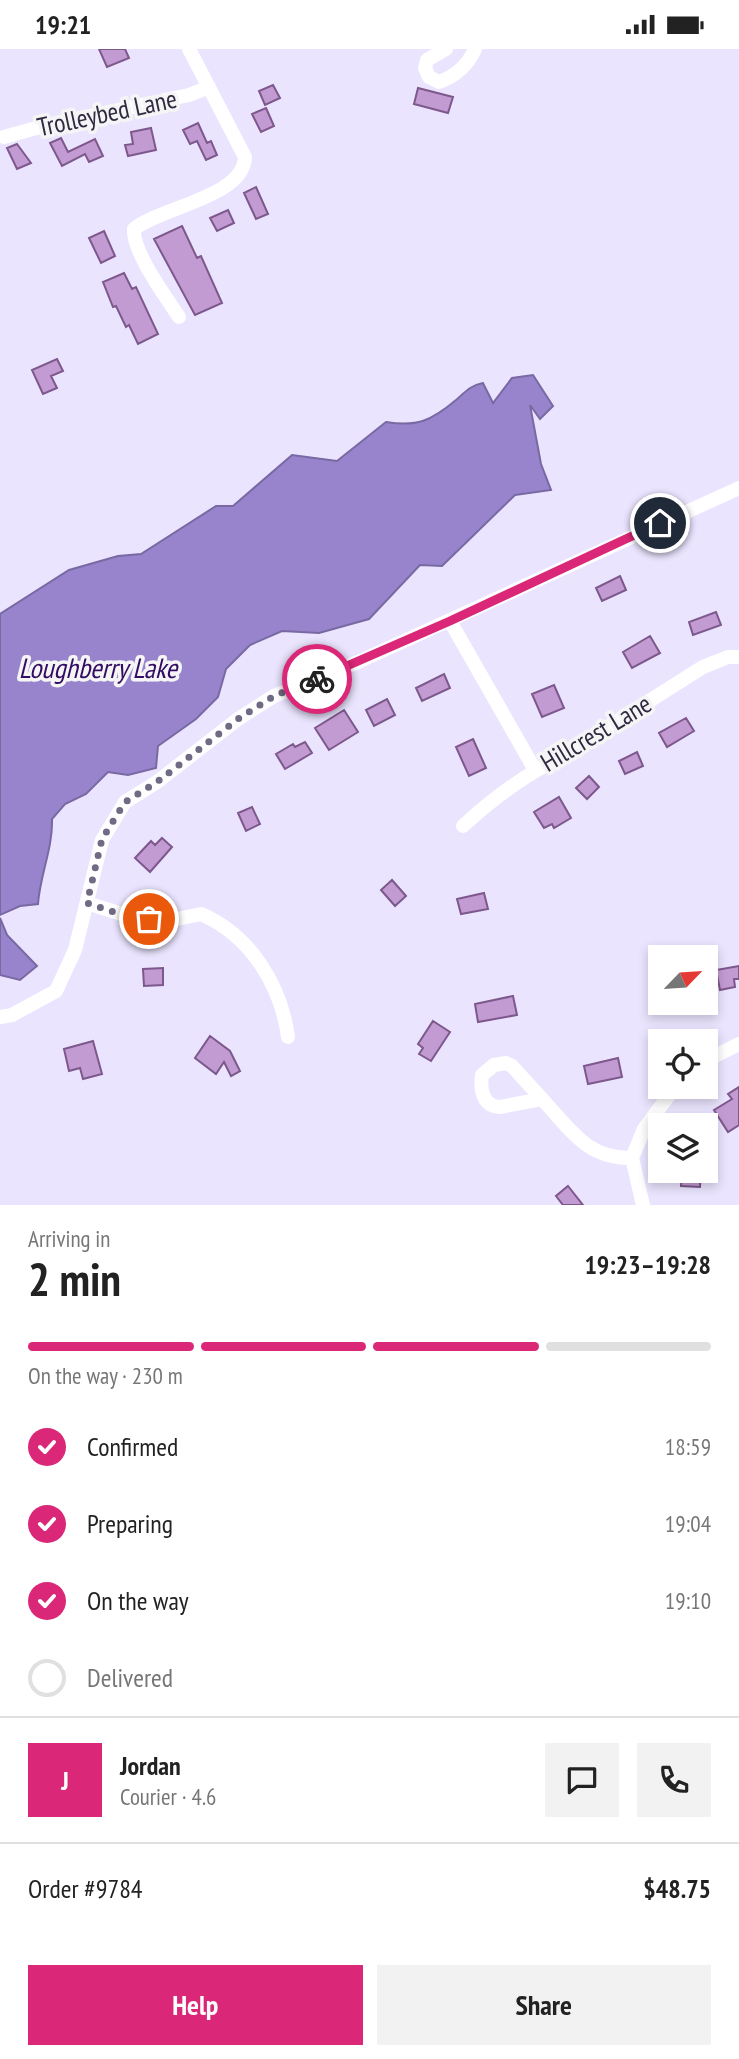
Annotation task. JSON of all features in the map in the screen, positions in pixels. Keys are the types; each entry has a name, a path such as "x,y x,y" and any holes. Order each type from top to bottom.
{"street":[{"path":"179,317 147,264 134,236 134,229 219,190 240,177 245,168 245,157 189,49"},
{"path":"446,49 427,61 425,68 429,77 439,82 452,78 470,60 475,49"},
{"name":"Trolleybed Lane","path":"4,137 47,125 189,96 209,87"},
{"path":"0,1017 12,1015 56,992 75,950 102,839 125,802 157,782 238,719 274,696 450,621 739,488"},
{"path":"450,621 535,770"},
{"name":"Hillcrest Lane","path":"463,826 490,801 535,770 559,758 703,667 728,657 739,657"},
{"path":"87,903 131,918 168,921 201,914 235,933 258,958 278,1001 288,1037"},
{"path":"718,1054 739,1044"},
{"path":"542,1099 594,1151 612,1159 632,1158"},
{"path":"643,1205 632,1158 644,1129 666,1099"}],"water":[{"name":"Loughberry Lake","path":"533,375 553,406 540,419 530,405 541,464 551,490 515,495 442,566 420,565 369,619 319,633 282,631 250,645 226,669 218,697 196,719 158,746 156,768 128,775 108,772 86,794 65,804 52,819 51,840 38,904 20,906 0,915 0,614 69,570 118,556 141,554 216,506 233,506 292,455 337,461 386,422 407,424 431,418 472,387 483,383 493,403 512,378"},
{"path":"0,918 7,935 37,966 20,980 0,975"}],"building":[{"path":"99,49 125,49 129,58 107,67"},
{"path":"273,85 280,98 265,105 259,91"},
{"path":"418,88 453,97 448,113 414,104"},
{"path":"266,108 274,126 261,132 252,114"},
{"path":"198,123 207,143 211,141 217,155 206,160 197,141 190,144 183,130"},
{"path":"151,128 156,150 128,156 125,145 133,144 131,132"},
{"path":"61,138 68,152 95,139 103,156 89,162 85,154 62,166 50,143"},
{"path":"17,144 31,163 17,169 7,148"},
{"path":"256,187 268,214 256,219 244,193"},
{"path":"228,210 234,223 217,231 210,218"},
{"path":"182,226 197,258 201,256 222,303 195,315 154,239"},
{"path":"104,231 115,256 101,263 89,238"},
{"path":"124,273 132,289 136,287 158,334 138,344 129,325 126,327 116,306 113,307 103,282"},
{"path":"57,359 63,371 51,376 57,388 43,394 32,370"},
{"path":"620,576 626,590 602,601 596,588"},
{"path":"716,612 721,625 693,635 689,622"},
{"path":"650,636 660,653 632,668 623,652"},
{"path":"444,674 450,688 422,701 416,688"},
{"path":"554,685 564,708 542,717 532,694"},
{"path":"387,699 395,715 374,726 366,710"},
{"path":"344,710 358,732 329,750 315,728"},
{"path":"686,718 694,731 667,747 659,733"},
{"path":"473,739 486,768 469,776 456,747"},
{"path":"305,742 312,753 285,769 276,754 293,744 295,747"},
{"path":"637,752 643,766 625,774 619,761"},
{"path":"589,776 599,787 587,799 576,788"},
{"path":"559,797 571,818 554,828 552,824 544,828 534,812"},
{"path":"252,807 260,824 246,831 238,813"},
{"path":"162,838 172,847 150,872 135,858 151,841 155,845"},
{"path":"392,880 406,896 395,906 381,890"},
{"path":"484,893 488,909 461,914 457,899"},
{"path":"739,966 739,979 734,979 735,987 720,990 718,970"},
{"path":"163,968 163,985 144,986 143,969"},
{"path":"513,996 517,1015 478,1022 475,1004"},
{"path":"433,1021 450,1032 431,1061 419,1054 423,1048 418,1044"},
{"path":"210,1036 230,1051 240,1071 231,1076 224,1062 216,1074 195,1058"},
{"path":"93,1041 102,1074 83,1079 80,1068 69,1071 64,1049"},
{"path":"618,1058 622,1077 588,1084 584,1066"},
{"path":"739,1087 739,1125 728,1132 714,1110 732,1099 728,1094"},
{"path":"681,1183 700,1183 700,1187 681,1186"},
{"path":"568,1186 583,1205 563,1205 556,1196"}],"way so far":[{"path":"149,919 131,918 87,903 102,839 112,820 125,802 157,782 238,719 274,696 317,679"}],"route":[{"path":"317,679 450,621 660,523"}]}
